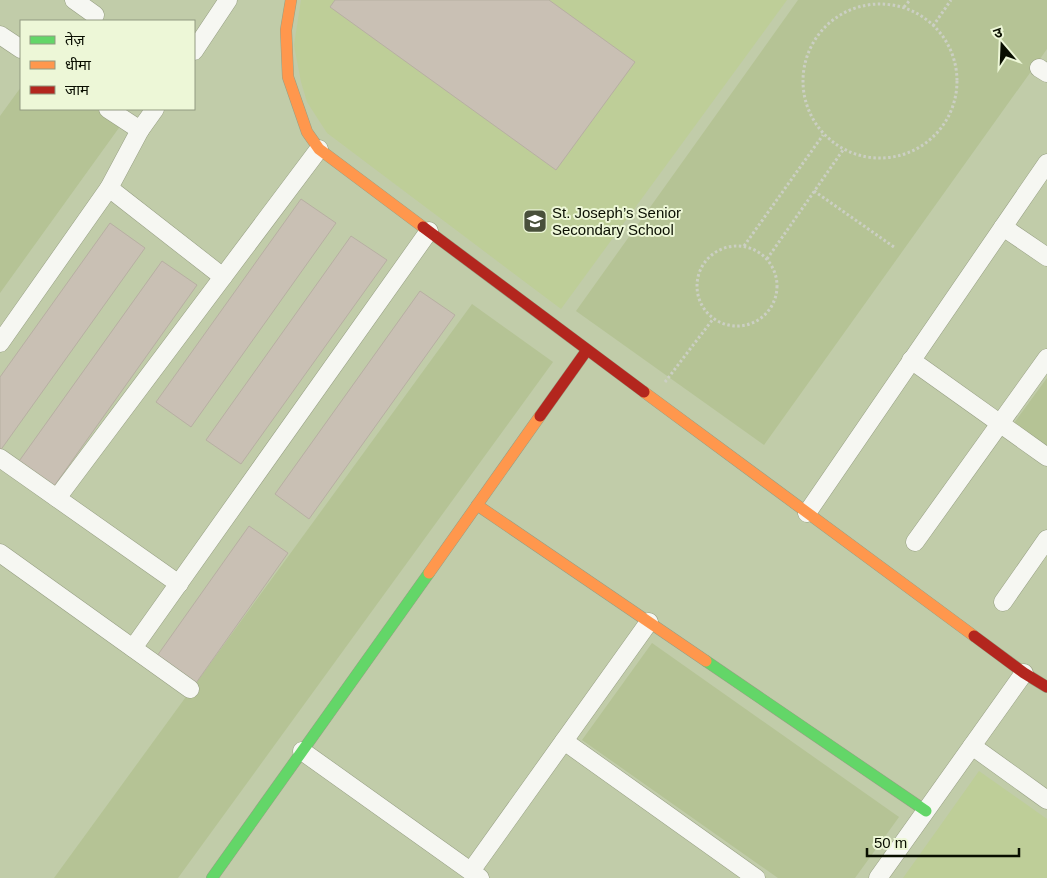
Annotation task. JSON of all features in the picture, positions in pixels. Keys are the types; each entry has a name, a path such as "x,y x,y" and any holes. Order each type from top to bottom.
{"street":[{"path":"74,0 95,15"},
{"path":"195,50 228,0"},
{"path":"291,0 286,30 288,77 307,132 319,149 1024,673 1047,686"},
{"path":"0,34 20,48"},
{"path":"110,110 140,130"},
{"path":"0,343 109,188 140,130 154,110"},
{"path":"57,498 319,149"},
{"path":"807,512 1047,163"},
{"path":"109,188 223,277"},
{"path":"1003,227 1047,257"},
{"path":"133,648 429,231"},
{"path":"212,878 587,350"},
{"path":"915,542 1047,358"},
{"path":"912,360 1047,457"},
{"path":"0,458 179,584"},
{"path":"477,505 926,811"},
{"path":"1003,602 1047,540"},
{"path":"0,552 190,689"},
{"path":"302,751 475,875 564,741 649,622"},
{"path":"878,878 1024,673"},
{"path":"564,741 756,878"},
{"path":"972,746 1047,800"}],"path":[{"path":"904,7 910,0"},
{"path":"933,26 951,0"},
{"path":"879,3 904,7 927,19 933,26 945,38 955,61 958,86 952,111 938,133 917,149 893,157 868,158 843,150 823,135 809,113 802,89 804,63 814,39 831,20 854,8 879,3"},
{"path":"744,246 823,135"},
{"path":"767,259 843,150"},
{"path":"814,192 894,247"},
{"path":"730,246 744,246 756,251 767,259 774,270 777,283 776,296 762,318 750,324 738,326 724,324 713,319 703,309 698,297 696,283 700,270 707,259 718,250 730,246"},
{"path":"653,399 713,319"}],"shaded area":[{"name":"St. Joseph’s Senior Secondary School","path":"301,0 787,0 561,309 327,133 307,102 301,82 294,45"},
{"path":"798,0 1047,0 1047,49 764,445 576,311"},
{"path":"20,88 20,110 99,110 121,125 0,293 0,116"},
{"path":"472,304 553,362 178,878 54,878"},
{"path":"1047,378 1047,447 1014,423"},
{"path":"652,643 899,817 855,878 778,878 582,740"},
{"path":"979,771 1047,819 1047,878 903,878"}],"building":[{"path":"335,0 549,0 635,62 556,170 330,7"},
{"path":"301,199 336,223 191,427 156,402"},
{"path":"110,223 145,248 0,451 0,377"},
{"path":"351,236 387,260 241,464 206,440"},
{"path":"162,261 197,285 52,489 17,464"},
{"path":"420,291 455,315 309,519 275,494"},
{"path":"249,526 288,553 196,683 157,656"}],"traffic: fast":[{"path":"212,878 429,573"},
{"path":"706,661 926,811"}],"traffic: slow":[{"path":"291,0 286,30 288,77 307,132 319,149 423,227"},
{"path":"644,392 974,636"},
{"path":"429,573 540,416"},
{"path":"477,505 706,661"}],"traffic: jam":[{"path":"423,227 644,392"},
{"path":"540,416 587,350"},
{"path":"974,636 1024,673 1047,687"}],"place":[{"name":"St. Joseph’s Senior Secondary School","path":"535,221"}]}
